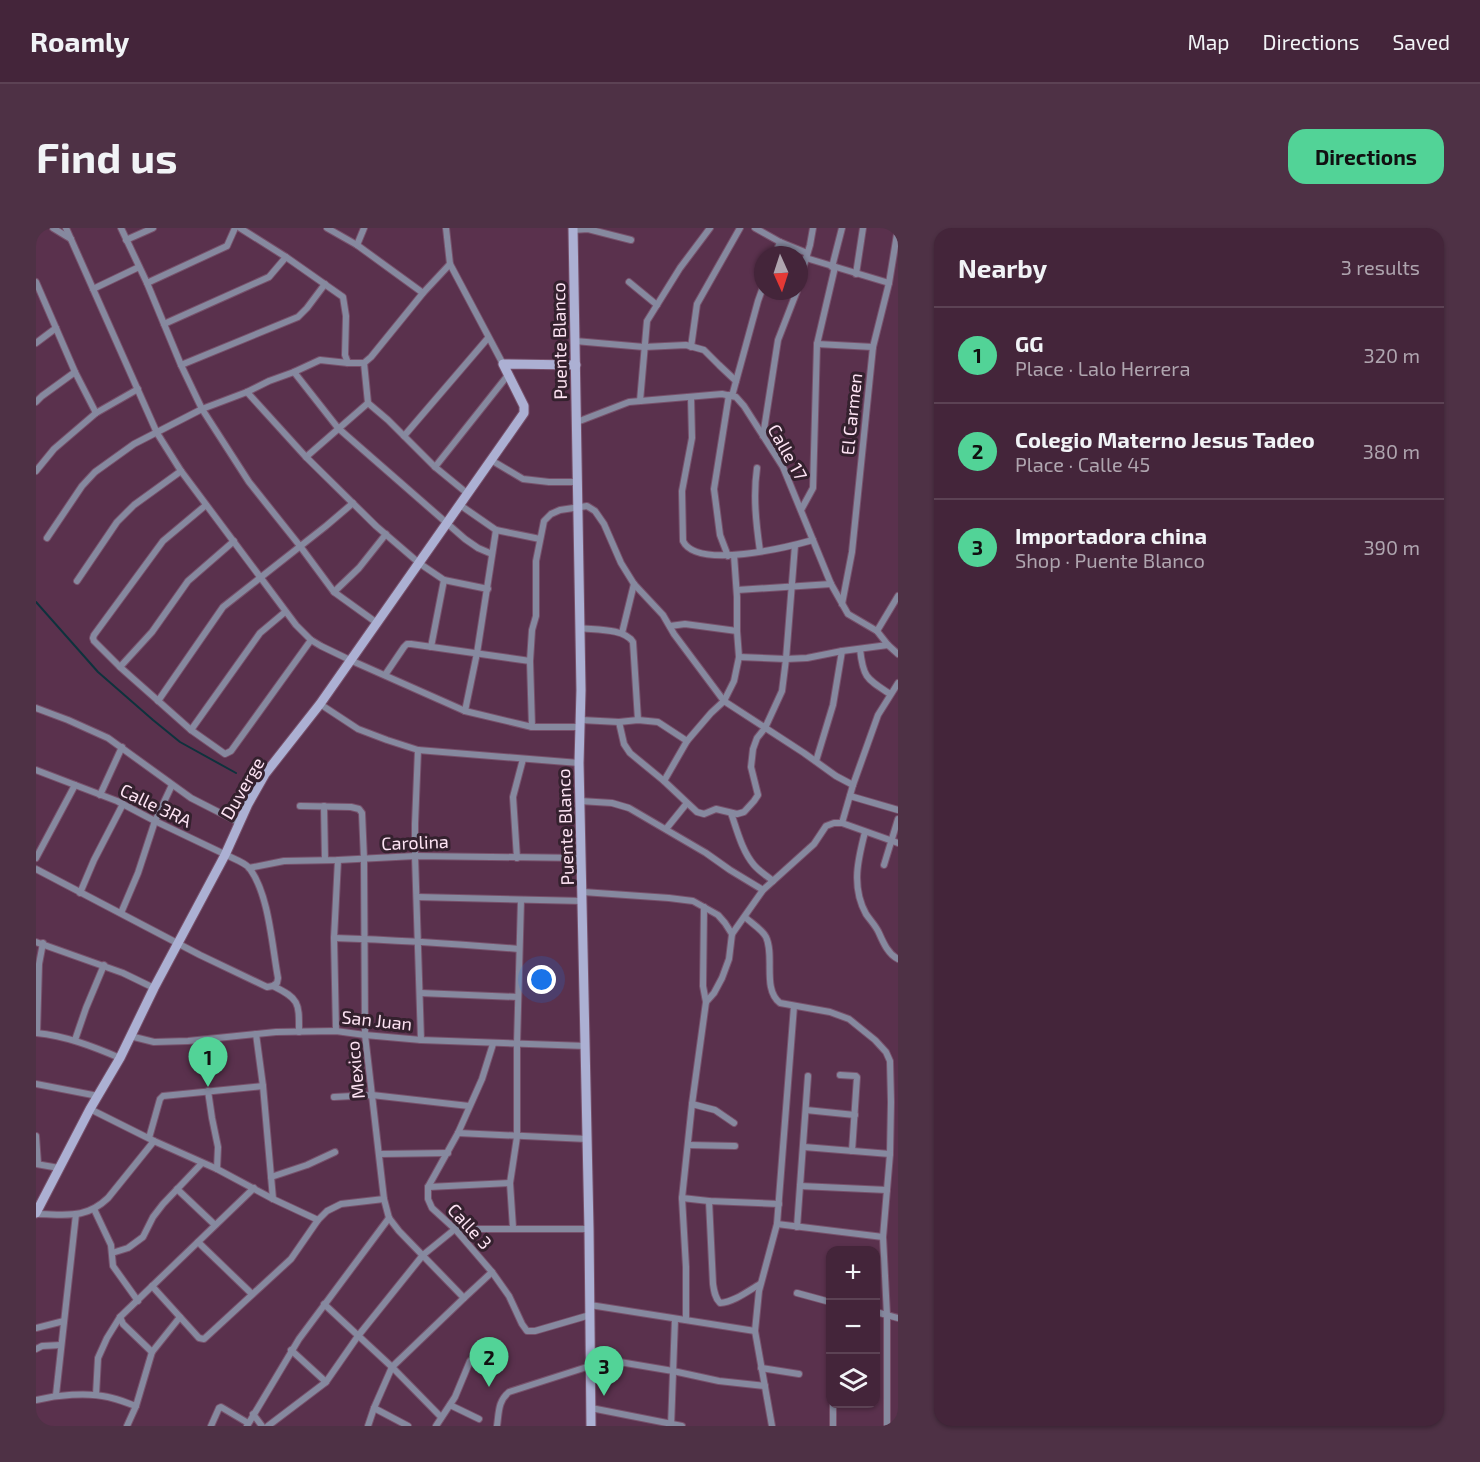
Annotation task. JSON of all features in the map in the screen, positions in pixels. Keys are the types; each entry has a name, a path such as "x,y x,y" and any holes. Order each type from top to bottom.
{"street":[{"path":"53,228 71,239"},
{"path":"66,228 157,433 181,471 285,612 311,640 350,660 465,711 532,727 638,720 658,722 687,741"},
{"path":"121,228 202,409 249,482 334,592 377,623"},
{"path":"126,240 153,228"},
{"path":"147,283 227,246 235,228"},
{"path":"240,228 343,297 346,316 345,355 348,363"},
{"path":"327,228 357,245 423,293"},
{"path":"357,245 364,228"},
{"path":"435,467 508,375 450,264 447,228"},
{"path":"640,401 647,321 680,268 710,228"},
{"path":"691,346 698,304 740,228"},
{"path":"755,228 788,246"},
{"path":"808,251 813,228"},
{"path":"801,510 813,488 817,344 842,228"},
{"path":"856,274 863,228"},
{"name":"El Carmen","path":"842,604 852,552 873,347 889,283 898,228"},
{"path":"573,229 588,230 631,240"},
{"name":"Puente Blanco","path":"573,229 578,507 579,763 590,1229 591,1426"},
{"path":"778,246 780,242"},
{"path":"808,256 833,267 889,283"},
{"path":"164,324 269,277 286,257"},
{"path":"47,538 94,472 134,444 202,409 320,360 364,363 450,264"},
{"path":"93,289 139,267"},
{"path":"629,282 657,304"},
{"path":"181,365 298,317 325,284"},
{"path":"36,285 96,414"},
{"path":"664,781 687,741 724,701 735,681 739,657 737,590 731,555 720,535 714,489 731,396 758,300"},
{"path":"763,436 778,340 794,300"},
{"path":"36,343 56,328"},
{"path":"404,436 488,338"},
{"path":"575,341 644,347 691,346 704,350 736,381"},
{"path":"817,344 873,347"},
{"path":"364,363 368,403 435,467 468,494"},
{"path":"503,364 576,365"},
{"path":"36,402 75,372"},
{"path":"294,372 338,428 465,539 492,554"},
{"name":"Duverge","path":"36,1214 90,1109 120,1058 265,774 320,704 524,413 525,409 508,375"},
{"path":"36,471 54,449 96,414 138,389"},
{"path":"247,392 306,457 419,563 444,580 488,589"},
{"path":"577,422 629,402 722,394 731,396"},
{"name":"Calle 17","path":"731,396 736,397 744,406 783,467 831,584 848,614 877,631 898,654"},
{"path":"692,397 692,438 682,491 683,542 688,549 708,556 731,555 813,540"},
{"path":"306,457 368,403"},
{"path":"491,460 523,479 577,482"},
{"path":"757,468 754,485 760,551"},
{"path":"77,581 117,522 134,505 181,471"},
{"path":"158,701 223,607 353,503"},
{"path":"206,505 163,541 94,635 94,641 191,730 225,754 231,751 311,640"},
{"path":"460,505 496,530 540,539"},
{"path":"532,727 531,661 532,630 536,616 536,561 544,521 551,514 560,510 587,506 595,511 604,524 634,584 663,615 674,634 724,701 853,785"},
{"path":"465,711 488,589 496,530"},
{"path":"334,592 359,568 386,534"},
{"path":"120,667 152,632 188,581 234,541"},
{"path":"619,722 624,744 630,753 697,812 704,814 716,809 737,814 744,812 758,795 751,767 753,749 782,691 795,545"},
{"path":"431,647 444,580"},
{"path":"622,633 634,584"},
{"path":"737,590 831,584"},
{"path":"877,631 898,596"},
{"path":"191,730 261,633 285,612"},
{"path":"670,626 685,624 737,631"},
{"path":"579,628 622,633 633,642 638,720"},
{"path":"385,675 407,644 531,661"},
{"path":"739,657 807,658 888,645"},
{"path":"860,649 865,675 891,694"},
{"path":"816,761 833,705 842,651"},
{"path":"842,823 878,714 898,683"},
{"path":"320,704 358,729 418,750 579,763"},
{"path":"36,708 108,738 191,798 240,823"},
{"path":"100,795 122,747"},
{"path":"418,750 415,856 421,1040"},
{"path":"517,858 513,797 524,759"},
{"name":"Calle 3RA","path":"36,770 123,804 249,868"},
{"path":"36,858 75,785"},
{"path":"122,914 155,821 172,785"},
{"path":"850,796 898,810"},
{"path":"580,801 612,803 629,808 763,890"},
{"path":"666,829 687,803"},
{"path":"80,893 123,804"},
{"path":"300,806 324,806 325,860"},
{"name":"Mexico","path":"324,806 359,809 362,813 365,1035 384,1199 389,1218 464,1298"},
{"path":"731,813 748,857 756,867 773,880"},
{"path":"884,865 895,842 898,819"},
{"path":"706,1002 722,978 729,959 732,934 763,890 814,844 826,826 842,823 895,842"},
{"path":"865,831 857,864 860,897 882,942 898,959"},
{"name":"Carolina","path":"249,868 284,861 415,856 582,858"},
{"path":"336,1031 334,938 338,860"},
{"path":"36,869 267,987 275,984 278,978 261,890 249,868"},
{"path":"417,897 521,900 583,896 669,898 693,902 704,907 718,915 732,934"},
{"path":"513,1228 510,1183 517,1137 521,900"},
{"path":"686,1320 682,1198 706,1002 703,986 704,907"},
{"path":"745,917 765,936 768,945 772,991 776,1000 780,1003 830,1012 849,1019 875,1040 886,1052 890,1061 890,1154 884,1237 887,1426"},
{"path":"334,938 519,949"},
{"path":"120,1058 75,1040 36,1033 39,943 104,965 154,988"},
{"path":"75,1040 104,965"},
{"path":"275,984 295,999 299,1032"},
{"path":"420,993 518,997"},
{"path":"772,1426 755,1331 760,1284 777,1224 794,1006"},
{"name":"San Juan","path":"130,1036 154,1042 256,1034 336,1031 421,1040 586,1046"},
{"path":"256,1034 273,1199"},
{"path":"428,1187 458,1133 482,1078 493,1044"},
{"path":"840,1075 857,1076 852,1152"},
{"path":"797,1227 808,1076"},
{"path":"36,1084 98,1096"},
{"path":"36,1214 78,1214 94,1209 108,1198 151,1139 160,1099 165,1094 263,1086"},
{"path":"208,1091 218,1147 217,1169"},
{"path":"334,1097 372,1095 469,1106"},
{"path":"692,1104 715,1110 734,1123"},
{"path":"90,1109 318,1220"},
{"path":"806,1110 855,1115"},
{"path":"458,1133 587,1139"},
{"path":"36,1136 37,1164 59,1168"},
{"path":"688,1145 735,1146"},
{"path":"804,1147 890,1154"},
{"path":"271,1177 308,1165 335,1152"},
{"path":"380,1154 448,1153"},
{"path":"112,1253 128,1248 143,1237 158,1210 202,1163"},
{"path":"428,1187 510,1183"},
{"path":"801,1186 886,1190"},
{"name":"Calle 3","path":"428,1187 432,1208 492,1272 509,1296 527,1331 534,1331 590,1310"},
{"path":"96,1395 98,1358 120,1317 254,1188"},
{"path":"177,1189 215,1225"},
{"path":"682,1198 779,1203"},
{"path":"152,1286 201,1340 204,1339 291,1259 327,1211 341,1204 384,1199"},
{"path":"709,1201 713,1284 718,1301 723,1303 735,1299 760,1284"},
{"path":"94,1209 111,1245 113,1266 138,1301"},
{"path":"56,1395 78,1214"},
{"path":"211,1426 219,1408 222,1407 247,1425 291,1350 389,1218"},
{"path":"777,1224 884,1237"},
{"path":"268,1426 326,1382 357,1336 423,1255 454,1229 590,1229"},
{"path":"198,1242 252,1294"},
{"path":"368,1426 392,1367 492,1272"},
{"path":"797,1293 826,1301"},
{"path":"324,1304 392,1367 441,1417"},
{"path":"590,1310 686,1320 755,1331"},
{"path":"880,1313 898,1318"},
{"path":"120,1317 123,1324 152,1352"},
{"path":"127,1426 136,1406 152,1352 180,1317"},
{"path":"671,1425 675,1319"},
{"path":"36,1328 64,1321"},
{"path":"36,1349 42,1346 61,1345"},
{"path":"291,1350 326,1382"},
{"path":"436,1426 450,1405 471,1361"},
{"path":"497,1426 499,1405 509,1392 590,1361 673,1371 719,1382 765,1386"},
{"path":"761,1368 799,1374"},
{"path":"36,1400 56,1395 96,1395 136,1406"},
{"path":"450,1405 479,1419"},
{"path":"374,1408 408,1426"},
{"path":"591,1408 682,1426"},
{"path":"832,1426 833,1408"},
{"path":"253,1414 262,1426"}],"waterway":[{"path":"36,602 98,672 153,720 180,742 236,773"}],"place":[{"name":"GG","path":"208,1087"},
{"name":"Colegio Materno Jesus Tadeo","path":"489,1387"},
{"name":"Importadora china","path":"604,1396"}]}
